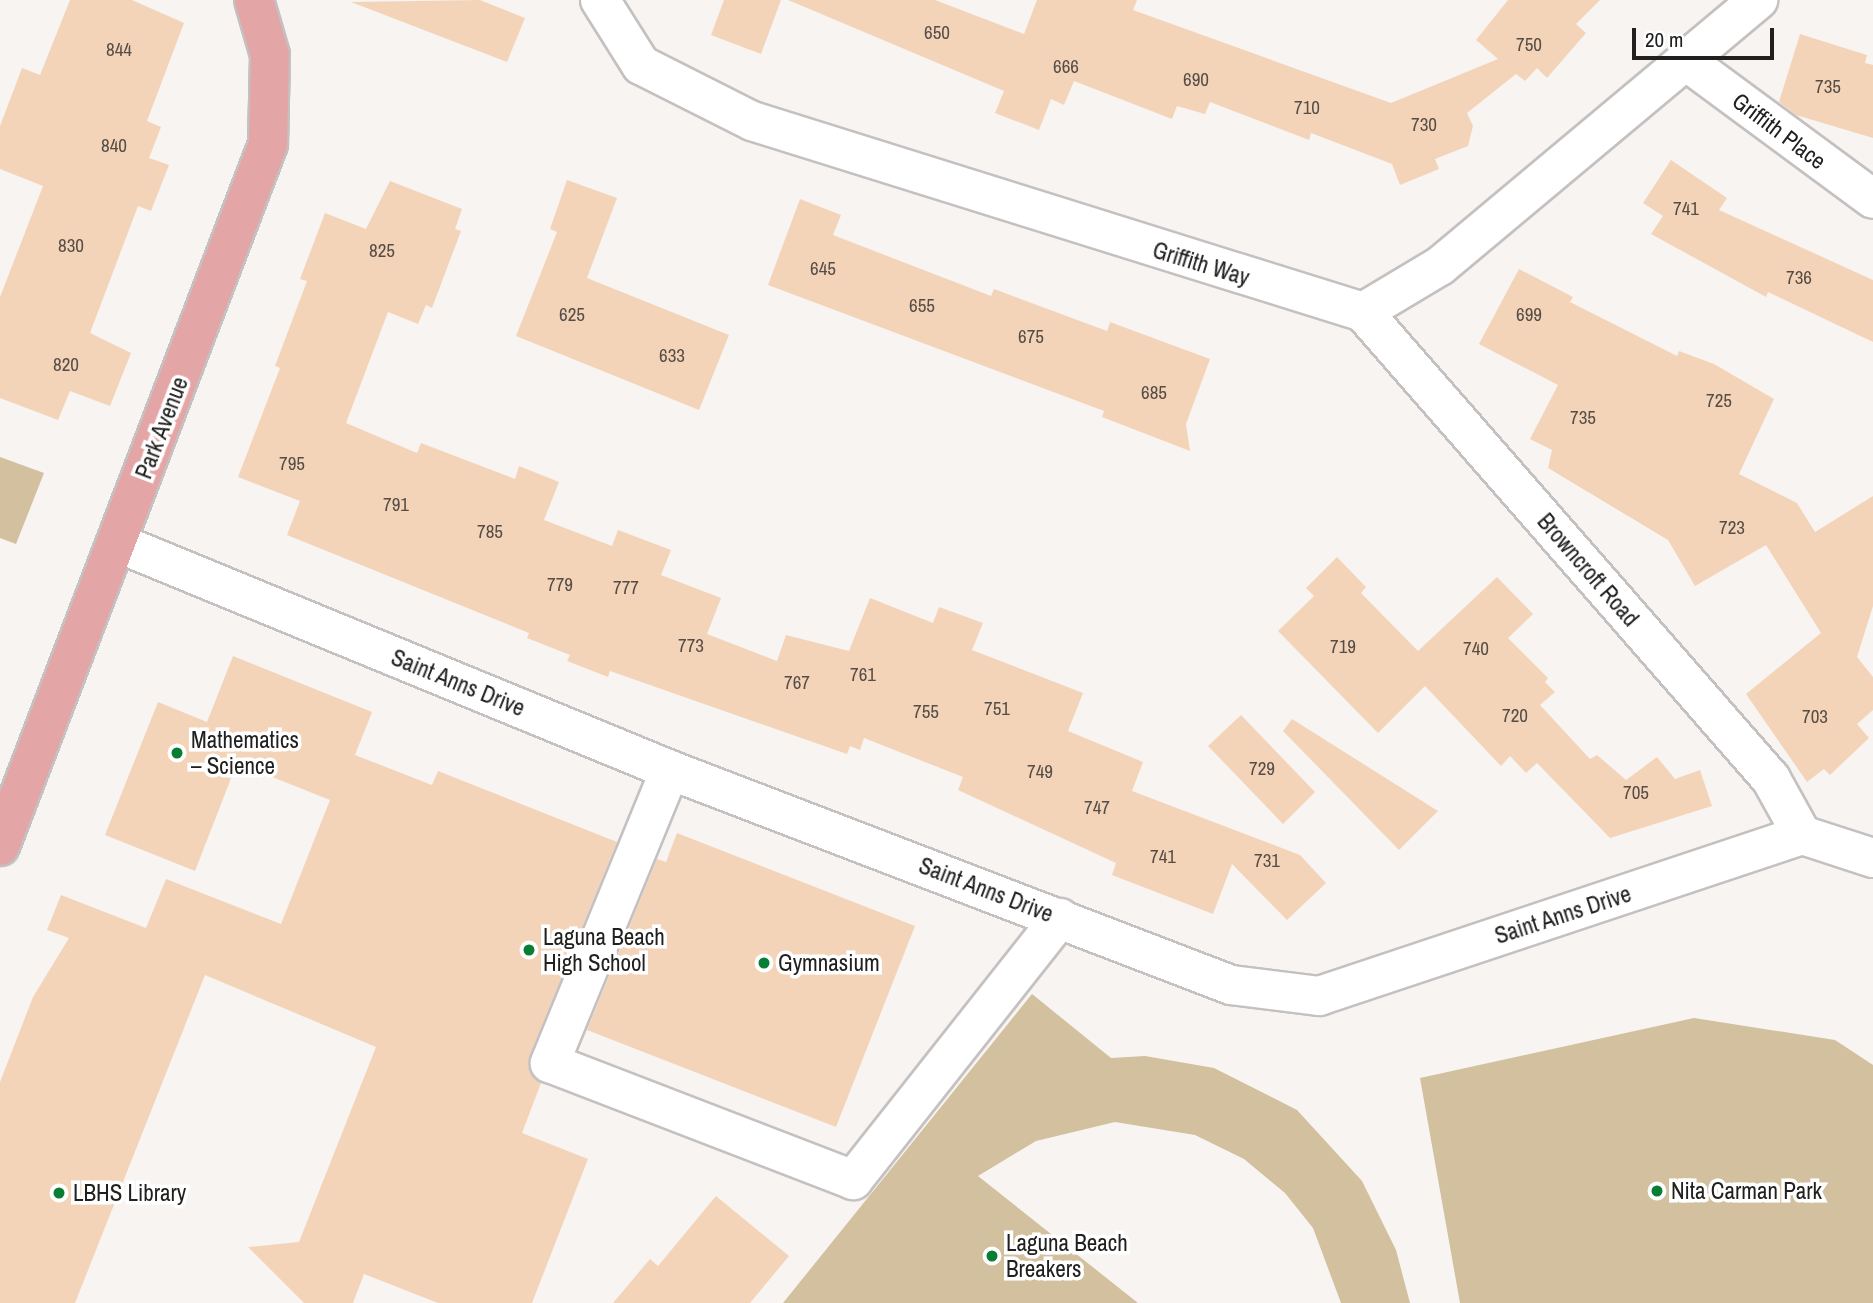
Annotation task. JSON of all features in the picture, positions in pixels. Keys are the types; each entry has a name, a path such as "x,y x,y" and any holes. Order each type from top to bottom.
{"main road":[{"name":"Park Avenue","path":"0,846 118,543 268,144 270,55 254,0"}],"street":[{"name":"Griffith Way","path":"600,0 641,65 752,121 1363,312"},
{"path":"1363,312 1440,266 1758,0"},
{"name":"Griffith Place","path":"1686,61 1873,199"},
{"name":"Browncroft Road","path":"1363,312 1771,779 1802,835"},
{"name":"Saint Anns Drive","path":"118,543 670,769 1231,985 1319,996 1802,835"},
{"path":"670,769 550,1063 853,1180 1060,918"},
{"path":"1802,835 1873,858"}],"shaded area":[{"path":"0,457 44,473 16,544 0,538"},
{"path":"1032,994 1111,1058 1145,1056 1214,1068 1297,1110 1362,1181 1396,1250 1410,1303 1341,1303 1313,1228 1285,1193 1244,1159 1195,1135 1115,1122 1036,1141 978,1176 1138,1303 783,1303"},
{"name":"Nita Carman Park","path":"1694,1018 1835,1040 1873,1065 1873,1303 1460,1303 1420,1078"}],"building":[{"path":"70,0 132,0 184,23 147,121 161,127 149,158 169,165 151,211 138,206 90,333 131,353 110,406 70,391 58,420 0,398 0,297 43,186 0,169 0,126 22,68 40,75"},
{"path":"480,0 525,18 507,62 351,2"},
{"path":"724,0 781,0 761,54 711,35"},
{"path":"788,0 935,0 1024,34 1037,0 1137,0 1133,10 1391,103 1498,59 1476,40 1508,0 1600,0 1576,24 1586,33 1547,78 1537,68 1525,81 1516,74 1467,113 1473,126 1468,146 1435,159 1439,169 1400,185 1392,164 1311,133 1309,140 1210,102 1205,114 1177,106 1172,119 1074,81 1064,105 1051,99 1039,130 995,113 1004,91"},
{"path":"1800,34 1867,55 1865,63 1873,65 1873,138 1796,115 1779,102"},
{"path":"1671,160 1727,198 1719,210 1873,280 1873,342 1768,292 1766,297 1651,234 1663,216 1643,203"},
{"path":"567,180 617,198 587,278 729,335 699,410 516,336 557,232 550,229"},
{"path":"390,181 462,209 455,229 461,231 432,308 426,305 418,324 388,312 346,423 417,453 421,443 515,479 519,466 559,482 544,520 612,546 618,530 671,550 661,575 721,598 707,634 777,661 786,635 849,651 870,598 933,623 939,607 983,623 972,650 1083,693 1068,731 1143,762 1132,791 1300,855 1326,883 1287,920 1232,864 1213,914 1112,875 1116,863 958,790 963,777 864,738 860,750 850,746 847,754 610,671 608,677 567,661 570,655 527,638 529,633 287,535 300,501 238,477 280,368 275,366 307,281 300,279 325,213 366,229"},
{"path":"800,199 841,215 833,235 991,296 994,289 1107,331 1110,322 1210,359 1186,424 1190,451 1102,417 1104,411 768,285"},
{"path":"1519,269 1573,297 1570,302 1677,356 1679,351 1714,364 1774,399 1739,474 1797,503 1815,532 1873,496 1873,606 1857,657 1873,677 1873,710 1857,724 1869,738 1830,775 1824,769 1807,782 1746,694 1821,633 1766,545 1695,586 1668,540 1548,468 1552,450 1530,439 1558,385 1479,344"},
{"path":"1337,557 1366,587 1361,593 1418,651 1497,577 1533,614 1508,638 1548,678 1545,682 1555,692 1540,705 1590,759 1597,755 1626,780 1657,757 1675,779 1700,770 1712,806 1610,838 1537,763 1526,773 1510,756 1501,766 1425,686 1378,733 1278,631 1314,596 1306,588"},
{"path":"233,656 372,712 355,755 432,785 438,771 617,842 530,1055 529,1067 541,1083 522,1133 588,1159 532,1303 438,1303 364,1274 353,1303 304,1303 248,1247 299,1242 376,1047 205,975 75,1303 0,1303 0,1082 33,997 69,938 47,930 61,895 146,928 166,879 281,924 330,800 237,763 195,871 105,835 158,702 207,722"},
{"path":"1241,715 1315,792 1283,824 1208,746"},
{"path":"1292,719 1438,811 1399,850 1283,731"},
{"name":"Gymnasium","path":"677,833 915,926 836,1127 587,1030 657,859 666,862"},
{"path":"716,1196 789,1256 750,1303 613,1303 650,1259 658,1266"}],"place":[{"name":"Mathematics – Science","path":"177,753"},
{"name":"Laguna Beach High School","path":"529,950"},
{"name":"Gymnasium","path":"764,963"},
{"name":"Nita Carman Park","path":"1657,1191"},
{"name":"LBHS Library","path":"59,1193"},
{"name":"Laguna Beach Breakers","path":"992,1256"}]}
